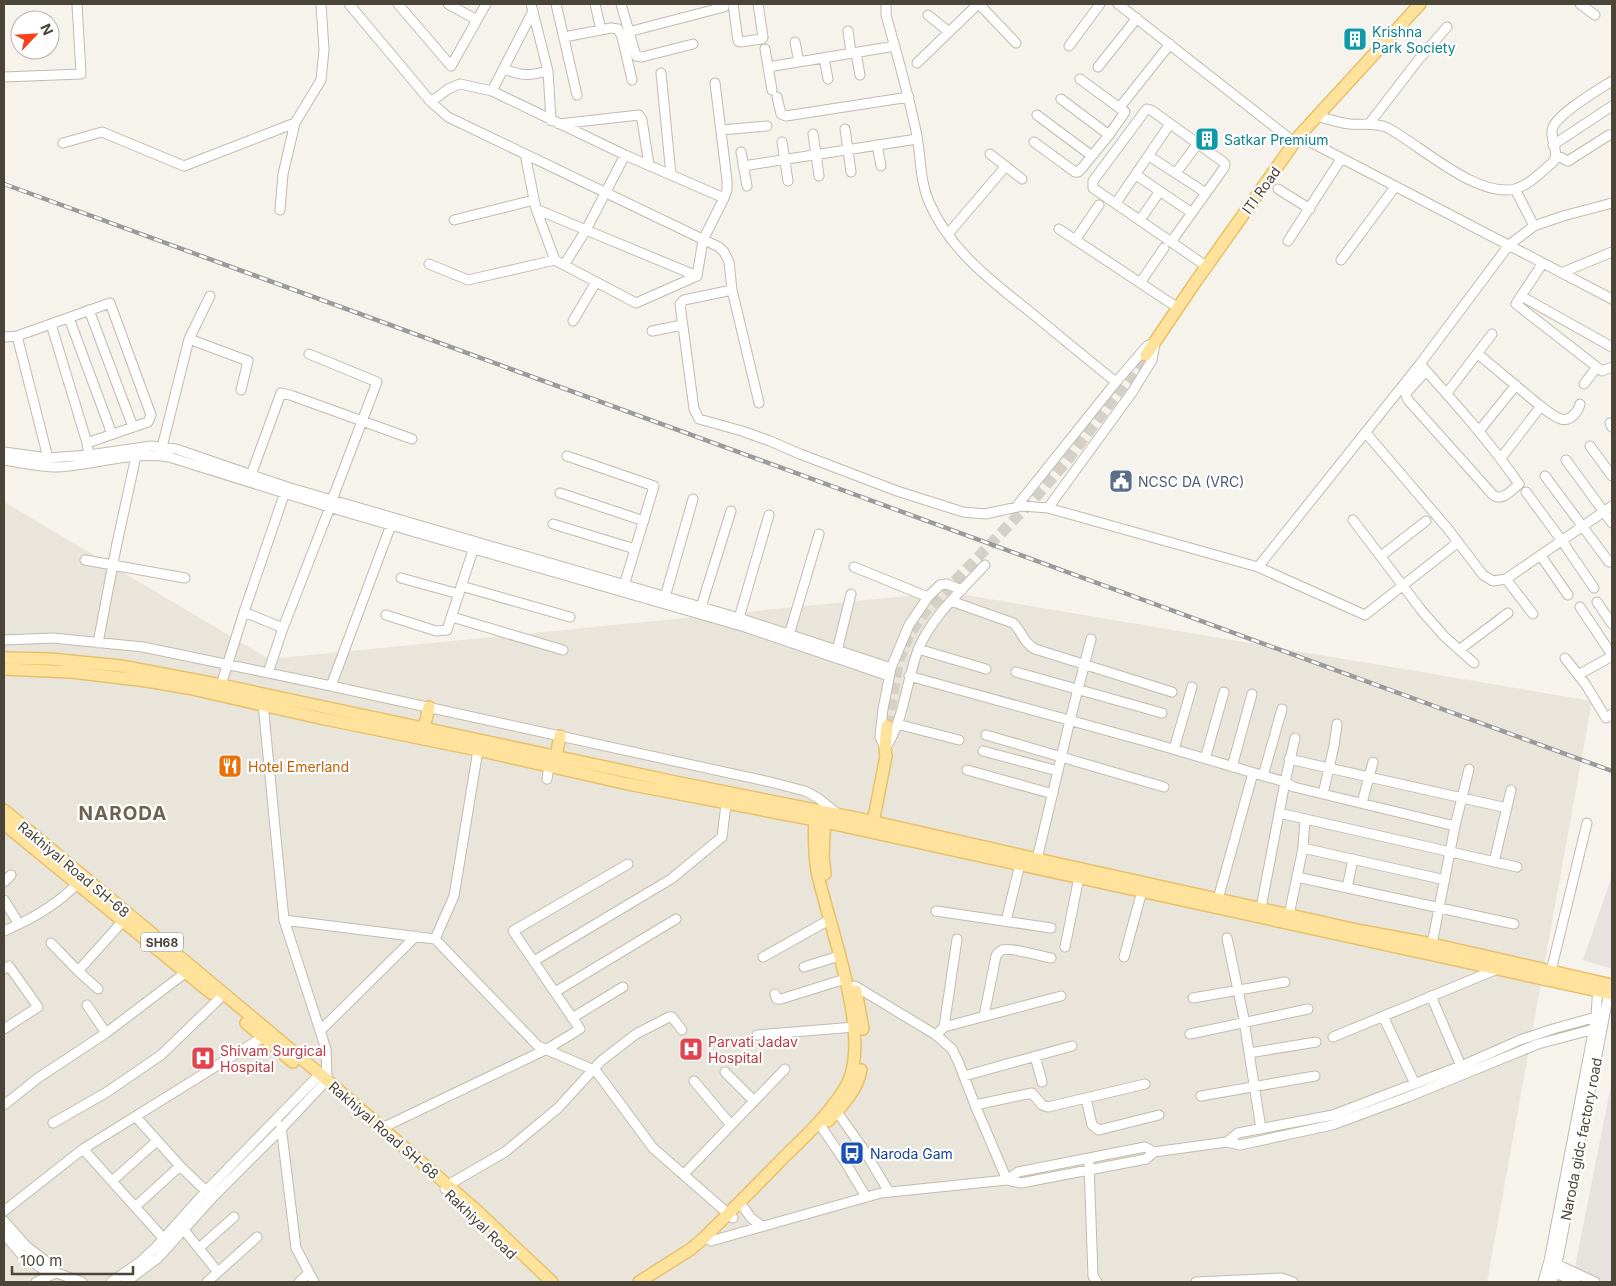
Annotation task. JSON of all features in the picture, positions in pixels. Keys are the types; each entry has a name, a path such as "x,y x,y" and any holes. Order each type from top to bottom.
{"main road":[{"name":"ITI Road","path":"1146,355 1296,139 1420,4"},
{"path":"4,658 50,659 121,666 221,685 424,728 552,761 628,784 726,804 820,816 838,814 869,826 1020,864 1495,970 1607,989"},
{"path":"4,670 71,672 147,681 188,688 320,718 478,750 680,783 820,816 1432,944 1551,971 1607,989"},
{"path":"424,728 429,707"},
{"path":"869,826 880,754 885,748 892,725"},
{"path":"552,761 560,736"},
{"name":"Rakhiyal Road SH-68","path":"4,810 382,1128 446,1187 476,1209 552,1282"},
{"path":"731,1216 744,1208 837,1112 855,1088 860,1074 863,1057 863,1030 839,956 822,892 814,852 820,816"},
{"path":"652,1282 696,1254 804,1138 845,1089 852,1074 856,1044 855,1028 849,984 826,880 820,816"},
{"name":"Rakhiyal Road","path":"4,824 263,1037 322,1078 446,1187 541,1282"},
{"path":"639,1282 708,1239"}],"street":[{"path":"4,78 81,74 77,4"},
{"path":"280,210 283,174 295,123 320,80 324,50 321,4"},
{"path":"349,4 431,102 448,117 719,247 727,256 732,290 759,402"},
{"path":"398,4 407,8 451,66 486,4"},
{"path":"448,4 477,20"},
{"path":"556,4 577,95"},
{"path":"595,4 601,30"},
{"path":"623,4 634,54 638,57 693,44"},
{"path":"734,4 738,41 740,42 762,39 761,4"},
{"path":"886,4 886,15 909,98 917,138 921,177 930,203 948,234 953,242 983,274 1116,382"},
{"path":"917,63 978,4 1016,43"},
{"path":"1069,46 1100,4"},
{"path":"1118,4 1296,139 1341,159 1612,299"},
{"path":"1580,4 1595,16"},
{"path":"492,91 532,7"},
{"path":"532,7 548,70 555,122"},
{"path":"628,32 724,7"},
{"path":"928,15 949,32"},
{"path":"1098,68 1137,18"},
{"path":"1369,124 1447,27"},
{"path":"564,37 615,28 620,32 632,80"},
{"path":"848,31 860,75"},
{"path":"795,42 799,62"},
{"path":"1120,108 1170,44"},
{"path":"768,67 895,46"},
{"path":"765,49 774,94 781,114 786,116 909,98"},
{"path":"824,58 828,79"},
{"path":"504,69 523,75 533,75 548,70"},
{"path":"661,73 671,175"},
{"path":"1034,142 1075,172 1078,172 1109,135 1125,112 1080,79"},
{"path":"1317,116 1341,123 1376,124 1388,128 1442,164 1489,188 1500,190 1515,188 1525,184 1554,161 1556,155 1552,131 1557,121 1578,103 1612,81"},
{"path":"697,276 704,240 727,190 715,83"},
{"path":"431,102 448,89 460,84 492,91 625,155 724,198"},
{"path":"1061,100 1109,135"},
{"path":"1554,145 1612,106"},
{"path":"1171,242 1225,164 1147,109 1093,182 1093,188 1116,203 1171,242 1206,266"},
{"path":"555,122 639,115 642,120 649,165"},
{"path":"1037,115 1092,156"},
{"path":"63,143 102,132 184,166 295,123"},
{"path":"1116,203 1170,124"},
{"path":"721,130 767,126"},
{"path":"846,129 851,172"},
{"path":"812,134 819,176"},
{"path":"1556,155 1566,161 1570,160 1609,135"},
{"path":"744,166 917,138"},
{"path":"782,142 788,181"},
{"path":"1176,173 1198,144"},
{"path":"878,145 880,166"},
{"path":"741,152 747,186"},
{"path":"525,154 536,209 555,260 636,303 697,276"},
{"path":"990,154 1022,179"},
{"path":"564,265 586,230 625,155"},
{"path":"1149,156 1206,193"},
{"path":"1288,241 1341,159"},
{"path":"948,234 1006,166"},
{"path":"1136,175 1192,213"},
{"path":"1341,260 1395,187"},
{"path":"1515,188 1534,226"},
{"path":"1278,189 1310,209"},
{"path":"1140,220 1160,191"},
{"path":"454,220 534,200"},
{"path":"1423,367 1479,431 1519,484 1501,498 1493,495 1408,400 1407,392 1423,367 1509,245 1534,226 1612,203"},
{"path":"1075,240 1099,206"},
{"path":"536,209 697,276"},
{"path":"1059,229 1178,308"},
{"path":"1140,283 1164,248"},
{"path":"1561,272 1612,252"},
{"path":"429,264 468,280 555,260"},
{"path":"1543,263 1516,304 1602,372 1612,367"},
{"path":"573,321 596,282"},
{"path":"732,290 681,302 679,306 694,409 699,419 770,441 888,488 963,512 985,514 1016,507 1033,506 1048,508 1258,567 1365,615 1457,543"},
{"path":"162,447 189,339 210,296"},
{"path":"1521,296 1612,347"},
{"path":"4,338 17,336 110,303 151,416 148,422 87,443"},
{"path":"89,310 133,427"},
{"path":"69,318 112,434"},
{"path":"51,324 89,455"},
{"path":"652,330 682,325"},
{"path":"1447,393 1492,334"},
{"path":"17,336 48,458"},
{"path":"189,339 248,361 241,390"},
{"path":"1016,507 1116,382 1147,346 1155,343"},
{"path":"1048,508 1133,391 1152,360 1155,343"},
{"path":"268,673 283,628 377,382 309,354"},
{"path":"1478,354 1558,418 1565,420 1577,411 1580,404"},
{"path":"1258,567 1366,433 1423,367"},
{"path":"1584,384 1597,367"},
{"path":"1479,431 1516,385"},
{"path":"251,475 281,393 412,439"},
{"path":"1501,458 1541,406"},
{"path":"1366,433 1448,529 1483,575 1493,581 1506,579 1608,509"},
{"path":"1590,446 1612,476"},
{"path":"4,452 48,458 162,447 195,454 286,490"},
{"path":"98,643 136,456"},
{"path":"4,460 57,466 136,456 169,456 623,588 890,672"},
{"path":"568,456 654,486 623,588"},
{"path":"1566,460 1608,509 1612,523"},
{"path":"1545,476 1610,562"},
{"path":"221,685 286,490"},
{"path":"1526,492 1594,588"},
{"path":"560,493 644,521"},
{"path":"665,596 693,499"},
{"path":"331,504 391,525 474,545"},
{"path":"701,607 731,510"},
{"path":"739,618 769,515"},
{"path":"1353,520 1427,617 1444,636 1474,663"},
{"path":"1381,556 1426,521"},
{"path":"553,524 635,550"},
{"path":"331,686 391,525"},
{"path":"789,635 819,534"},
{"path":"386,615 436,631 447,630 474,545"},
{"path":"1541,556 1568,595"},
{"path":"85,560 185,578"},
{"path":"959,740 892,725 918,650 931,624 985,565"},
{"path":"854,567 928,598"},
{"path":"401,578 460,590 570,617"},
{"path":"1506,579 1532,614"},
{"path":"885,748 880,737 890,672 909,624 940,585 944,584 962,590"},
{"path":"623,588 665,596 739,618 837,651 890,672"},
{"path":"837,651 852,594"},
{"path":"951,601 1013,623 1018,628 1025,642 1030,646 1172,692"},
{"path":"1598,602 1612,624"},
{"path":"1578,675 1612,655 1580,607"},
{"path":"244,612 283,628"},
{"path":"1459,650 1508,613"},
{"path":"452,617 563,650"},
{"path":"4,640 53,638 143,648 227,664 770,782 805,791 818,798 838,814"},
{"path":"1037,860 1091,639"},
{"path":"918,650 986,669"},
{"path":"1565,658 1606,718 1612,714"},
{"path":"1016,672 1162,714"},
{"path":"909,676 1174,749 1285,782 1294,787 1455,826"},
{"path":"1174,749 1192,687"},
{"path":"1205,758 1224,692"},
{"path":"1232,767 1252,694"},
{"path":"210,1194 281,1128 322,1078 326,1049 284,920 263,704"},
{"path":"1263,776 1282,710"},
{"path":"1323,794 1337,724"},
{"path":"986,735 1164,787"},
{"path":"1261,908 1289,759 1295,738"},
{"path":"435,939 454,896 478,750"},
{"path":"983,751 1058,771"},
{"path":"1289,759 1507,808"},
{"path":"548,778 552,761"},
{"path":"1362,803 1373,762"},
{"path":"1432,944 1455,826 1469,769"},
{"path":"967,770 1053,794"},
{"path":"1218,899 1253,773"},
{"path":"1494,862 1511,790"},
{"path":"534,961 671,879 722,837 726,804"},
{"path":"1279,813 1517,867"},
{"path":"1289,915 1303,848 1305,819"},
{"path":"1551,971 1587,823"},
{"path":"1303,848 1444,880"},
{"path":"1347,888 1352,859"},
{"path":"382,1128 547,1049 580,1029 513,931 628,864"},
{"path":"1006,922 1020,864"},
{"path":"4,882 11,875"},
{"path":"1064,948 1079,877"},
{"path":"1297,877 1514,924"},
{"path":"4,931 48,907 78,883"},
{"path":"1124,957 1142,891"},
{"path":"4,900 19,924"},
{"path":"936,911 1051,928"},
{"path":"555,992 676,919"},
{"path":"284,920 435,939 538,1046 596,1071 653,1148 731,1216"},
{"path":"762,957 830,920"},
{"path":"78,971 123,921"},
{"path":"320,1031 416,936"},
{"path":"1227,938 1244,1022 1261,1129"},
{"path":"944,1027 957,939"},
{"path":"51,943 98,989"},
{"path":"984,1016 996,956 1000,951 1008,950 1051,958"},
{"path":"804,967 839,956"},
{"path":"4,969 9,966 38,1007 4,1029"},
{"path":"1333,1037 1495,970"},
{"path":"4,1105 38,1078 106,1033 185,973"},
{"path":"1193,998 1285,982"},
{"path":"775,994 777,998 781,999 849,984 936,1034 952,1050 1008,1180"},
{"path":"572,1018 623,986"},
{"name":"Naroda gidc factory road","path":"1552,1282 1552,1267 1607,989"},
{"path":"936,1034 944,1027 1061,996"},
{"path":"1431,996 1461,1066"},
{"path":"53,1122 107,1092 161,1055 219,999"},
{"path":"87,1004 106,1033"},
{"path":"1190,1034 1308,1009"},
{"path":"1383,1016 1415,1084"},
{"path":"446,1187 505,1152 558,1108 601,1060 636,1034 665,1018 672,1017 682,1030"},
{"path":"1227,1142 1238,1133 1333,1115 1461,1066 1536,1034 1600,1017"},
{"path":"757,1035 855,1028"},
{"path":"1008,1180 1018,1172 1145,1148 1154,1152 1227,1142 1240,1145 1332,1125 1408,1097 1538,1044 1598,1028"},
{"path":"4,1211 83,1149 263,1037"},
{"path":"1249,1053 1316,1042"},
{"path":"964,1076 1072,1046"},
{"path":"1035,1056 1042,1082"},
{"path":"684,1174 785,1069"},
{"path":"725,1072 754,1101"},
{"path":"1201,1096 1315,1076"},
{"path":"126,1282 158,1258 181,1226 279,1118 322,1078"},
{"path":"694,1081 731,1125"},
{"path":"975,1105 1028,1093 1034,1095 1039,1103 1045,1107 1145,1084"},
{"path":"1086,1098 1092,1125 1099,1130 1159,1115"},
{"path":"837,1112 864,1150 889,1192"},
{"path":"136,1117 180,1166 210,1194"},
{"path":"279,1118 296,1248 314,1282"},
{"path":"822,1128 866,1197"},
{"path":"112,1181 158,1141"},
{"path":"83,1149 164,1238"},
{"path":"708,1239 889,1192 1008,1180 1021,1183 1146,1159 1154,1152"},
{"path":"1089,1158 1093,1276 1097,1282"},
{"path":"135,1207 180,1166"},
{"path":"744,1208 751,1218 762,1226"},
{"path":"198,1248 234,1218"},
{"path":"4,1221 26,1246 51,1265 57,1273"},
{"path":"111,1282 148,1255 164,1238 181,1226"},
{"path":"181,1226 218,1272"},
{"path":"4,1234 29,1260 47,1272 57,1273 82,1282"},
{"path":"207,1282 257,1237"},
{"path":"1552,1267 1576,1282"},
{"path":"1552,1267 1595,1282"},
{"name":"Naroda gidc factory road","path":"1543,1282 1552,1267"},
{"path":"36,1282 57,1273"},
{"path":"299,1282 309,1273"},
{"path":"1196,1282 1281,1278 1293,1282"}],"shaded area":[{"path":"4,502 269,659 948,592 1592,701 1487,1282 4,1282"},
{"path":"1612,876 1612,969 1583,960"},
{"path":"1612,1080 1612,1282 1572,1282"}],"tunnel":[{"path":"887,726 899,660 909,635 924,613 1035,498 1066,462 1146,355"}],"railway":[{"path":"4,184 1612,771"}],"place":[{"name":"Krishna Park Society","path":"1355,39"},
{"name":"Satkar Premium","path":"1207,139"},
{"name":"NCSC DA (VRC)","path":"1121,481"},
{"name":"Hotel Emerland","path":"230,766"},
{"name":"Parvati Jadav Hospital","path":"691,1049"},
{"name":"Shivam Surgical Hospital","path":"203,1058"},
{"name":"Naroda Gam","path":"852,1153"}],"district":[{"name":"NARODA","path":"123,813"}]}
